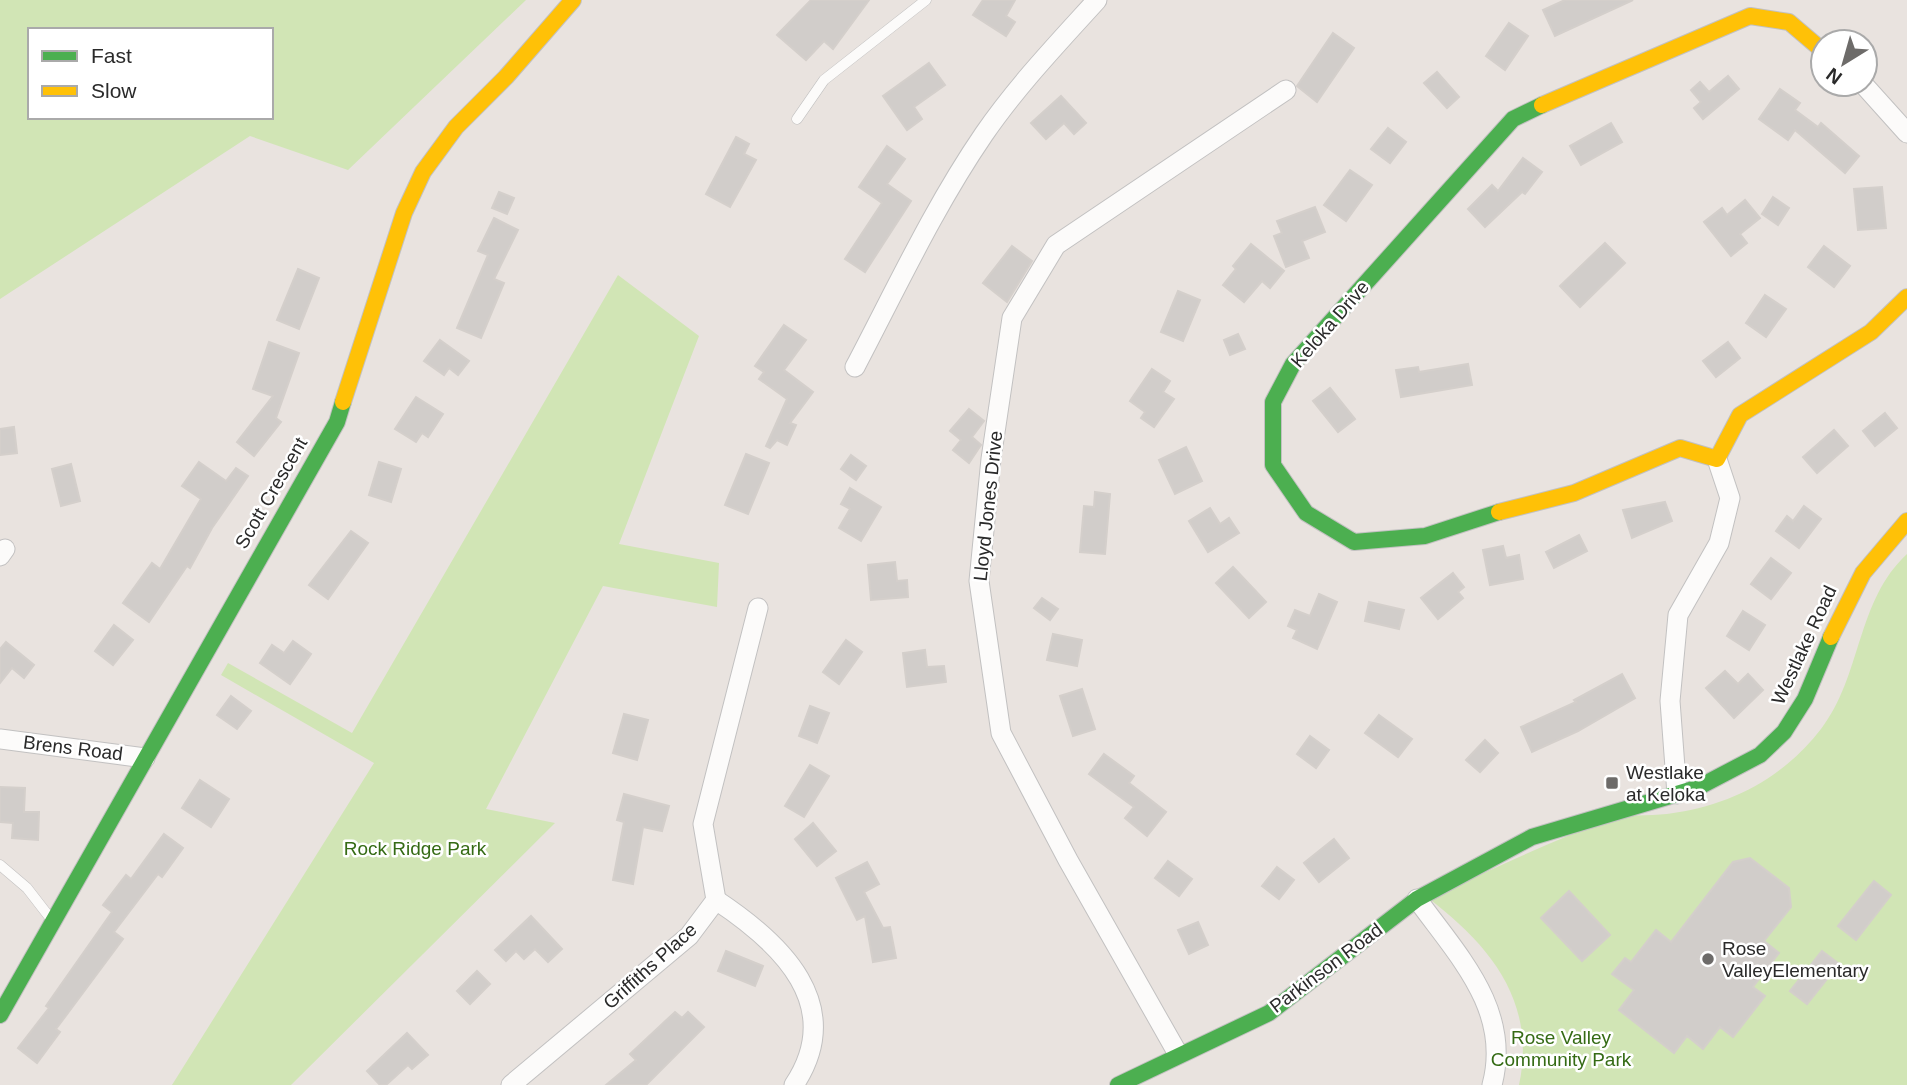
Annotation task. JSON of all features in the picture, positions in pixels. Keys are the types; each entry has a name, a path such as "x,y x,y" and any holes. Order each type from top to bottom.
{"street":[{"name":"Scott Crescent","path":"0,1016 337,422 384,269 404,214 424,172 456,127 506,78 573,0"},
{"path":"855,367 932,223 984,135 1027,79 1097,0"},
{"name":"Keloka Drive","path":"1717,459 1680,447 1574,493 1504,510 1425,536 1354,542 1306,513 1273,465 1273,402 1293,364 1513,119 1577,88 1751,16 1789,22 1809,39"},
{"name":"Lloyd Jones Drive","path":"1178,1054 1068,860 1001,733 979,582 991,458 1012,318 1056,245 1286,90"},
{"path":"1876,98 1907,133"},
{"path":"1677,794 1670,701 1678,615 1719,543 1730,498 1717,459 1740,415 1871,332 1907,297"},
{"name":"Westlake Road","path":"1417,899 1532,837 1697,788 1760,755 1784,733 1805,699 1841,612 1863,573 1907,521"},
{"path":"758,608 703,824 716,900 751,923 796,970 815,1015 806,1067 794,1085"},
{"name":"Brens Road","path":"0,739 145,758"},
{"path":"1417,899 1475,981 1495,1023 1492,1085"},
{"name":"Parkinson Road","path":"1118,1085 1178,1054 1269,1013 1417,899"},
{"name":"Griffiths Place","path":"511,1085 689,936 716,900"}],"lane":[{"path":"797,119 824,80 926,0"},
{"path":"0,865 27,888 53,922"}],"green space":[{"path":"0,0 526,0 348,170 250,136 0,299"},
{"name":"Rock Ridge Park","path":"618,275 699,336 619,544 719,563 717,607 603,586 486,809 555,823 291,1085 172,1085 374,763 221,675 228,663 352,733"},
{"name":"Rose Valley Community Park","path":"1907,554 1907,1085 1519,1085 1523,1055 1521,1027 1504,978 1471,935 1428,898 1541,847 1609,820 1690,810 1733,797 1772,776 1806,747 1834,708 1845,686 1878,594 1890,573"}],"building":[{"path":"811,0 869,0 833,49 824,41 806,60 777,35"},
{"path":"983,0 1015,0 1006,16 1015,22 1006,36 973,15"},
{"path":"1565,0 1633,0 1555,36 1543,10"},
{"path":"1509,23 1528,36 1505,70 1486,56"},
{"path":"1333,33 1354,48 1317,102 1297,86"},
{"path":"929,63 945,85 914,107 922,119 907,130 883,96"},
{"path":"1437,72 1459,97 1447,108 1424,83"},
{"path":"1728,76 1739,89 1703,119 1694,108 1701,102 1691,90 1700,82 1709,92"},
{"path":"1780,89 1800,103 1795,110 1818,127 1821,123 1859,156 1845,173 1795,130 1788,140 1759,119"},
{"path":"1061,96 1086,123 1074,134 1064,123 1046,139 1031,123"},
{"path":"1611,123 1622,142 1581,165 1570,146"},
{"path":"1388,128 1406,142 1390,163 1371,149"},
{"path":"736,137 749,144 744,154 756,160 730,207 706,194"},
{"path":"887,146 905,159 887,184 911,201 865,272 845,259 882,203 859,187"},
{"path":"1523,158 1542,172 1525,194 1522,192 1485,227 1468,209 1492,185 1498,191"},
{"path":"1350,170 1372,185 1346,221 1324,205"},
{"path":"1882,187 1886,228 1858,230 1854,189"},
{"path":"499,192 514,198 507,214 492,208"},
{"path":"1773,197 1789,208 1778,225 1762,214"},
{"path":"1745,200 1760,218 1740,234 1747,243 1731,256 1704,222 1722,208 1727,215"},
{"path":"1315,207 1325,232 1302,241 1309,258 1286,267 1274,236 1282,233 1277,221"},
{"path":"494,218 518,230 494,279 504,283 481,338 457,328 488,255 478,251"},
{"path":"1605,243 1625,263 1580,307 1560,286"},
{"path":"1251,244 1284,271 1270,288 1262,281 1244,302 1223,285 1236,269 1233,266"},
{"path":"1012,246 1032,261 1007,302 983,283"},
{"path":"1824,246 1850,266 1834,287 1808,267"},
{"path":"298,269 319,278 299,329 277,320"},
{"path":"1178,291 1200,300 1183,341 1161,332"},
{"path":"1765,295 1786,309 1766,337 1746,323"},
{"path":"784,325 806,340 784,370 813,392 790,423 796,425 787,445 777,440 770,448 766,446 787,399 759,379 764,372 755,366"},
{"path":"1238,334 1245,349 1230,355 1224,340"},
{"path":"440,340 469,361 458,375 449,368 444,375 424,361"},
{"path":"269,342 299,353 276,418 281,422 254,456 237,442 273,396 253,389"},
{"path":"1728,342 1740,358 1716,377 1703,361"},
{"path":"1468,364 1472,385 1401,397 1396,370 1418,367 1419,372"},
{"path":"1152,369 1170,381 1163,392 1174,399 1154,427 1141,418 1145,412 1130,401"},
{"path":"1330,388 1355,419 1338,432 1313,401"},
{"path":"416,397 443,414 428,437 422,433 416,442 395,429"},
{"path":"969,409 984,421 972,437 981,445 969,463 953,450 961,440 950,431"},
{"path":"1885,413 1897,428 1875,446 1863,431"},
{"path":"14,427 17,453 0,455 0,429"},
{"path":"1834,430 1848,446 1817,473 1803,457"},
{"path":"1186,447 1202,481 1175,494 1159,460"},
{"path":"746,454 769,463 748,514 725,505"},
{"path":"851,455 866,466 856,480 841,469"},
{"path":"199,462 226,481 236,468 248,476 212,528 190,568 187,566 149,622 123,603 152,563 160,569 201,499 182,486"},
{"path":"379,462 401,469 391,502 369,495"},
{"path":"71,464 80,501 61,506 52,469"},
{"path":"850,488 881,507 861,541 839,528 850,509 841,504"},
{"path":"1095,492 1110,494 1105,554 1080,552 1084,506 1094,507"},
{"path":"1665,502 1672,521 1632,538 1623,510"},
{"path":"1804,506 1821,519 1799,548 1776,531 1787,516 1793,521"},
{"path":"1210,508 1220,524 1229,518 1239,533 1208,552 1189,521"},
{"path":"351,531 368,543 328,599 309,585"},
{"path":"1579,535 1587,551 1554,568 1546,552"},
{"path":"1503,546 1506,558 1519,555 1523,579 1490,585 1483,550"},
{"path":"1771,558 1791,573 1771,599 1751,584"},
{"path":"895,562 897,581 907,580 908,597 871,600 868,565"},
{"path":"1233,567 1266,602 1249,618 1216,583"},
{"path":"1453,573 1464,587 1458,592 1463,598 1438,619 1421,598"},
{"path":"1319,594 1337,602 1317,649 1293,638 1297,630 1288,626 1295,610 1310,616"},
{"path":"1042,598 1058,609 1050,620 1034,608"},
{"path":"1369,602 1404,610 1399,629 1365,621"},
{"path":"1743,611 1765,625 1749,650 1727,636"},
{"path":"114,625 133,640 113,665 95,651"},
{"path":"1053,634 1082,640 1077,666 1047,660"},
{"path":"846,640 862,652 839,684 823,672"},
{"path":"293,641 311,654 290,684 260,663 272,645 284,653"},
{"path":"6,642 34,665 24,678 12,668 0,683 0,649"},
{"path":"925,650 927,667 944,666 946,682 907,687 903,653"},
{"path":"1725,671 1738,684 1748,674 1763,690 1734,718 1706,688"},
{"path":"1622,674 1635,698 1578,731 1532,752 1521,727 1576,702 1574,700"},
{"path":"1082,689 1095,729 1073,736 1060,696"},
{"path":"231,696 251,711 237,729 217,715"},
{"path":"810,706 829,713 817,743 799,736"},
{"path":"624,714 648,720 637,760 613,753"},
{"path":"1379,715 1412,739 1398,757 1365,733"},
{"path":"1310,736 1329,750 1316,768 1297,754"},
{"path":"1485,740 1498,753 1480,772 1466,760"},
{"path":"1104,754 1134,776 1129,783 1166,812 1147,836 1125,818 1134,807 1089,774"},
{"path":"810,765 829,776 804,817 785,806"},
{"path":"200,780 229,799 211,827 182,808"},
{"path":"0,787 25,788 24,812 39,812 38,840 12,838 13,823 0,822"},
{"path":"624,794 669,806 662,831 643,827 633,884 613,880 624,822 617,820"},
{"path":"813,823 836,851 817,866 795,839"},
{"path":"164,834 183,848 162,877 158,874 114,932 123,939 56,1029 60,1032 37,1063 18,1048 49,1008 46,1006 112,912 103,905 126,875 131,879"},
{"path":"1334,839 1349,858 1319,882 1304,863"},
{"path":"1750,858 1789,888 1791,907 1764,941 1779,953 1753,987 1765,996 1733,1037 1720,1027 1703,1049 1687,1036 1674,1053 1619,1010 1634,990 1612,974 1625,958 1631,962 1656,930 1671,942 1733,862"},
{"path":"1168,861 1192,879 1179,896 1155,878"},
{"path":"867,862 879,884 864,892 883,928 890,927 896,958 873,962 865,916 857,920 836,878"},
{"path":"1277,867 1294,880 1279,899 1262,886"},
{"path":"1874,881 1891,895 1856,940 1838,926"},
{"path":"1569,891 1610,935 1582,961 1541,918"},
{"path":"531,916 562,949 548,962 535,949 524,959 516,951 506,961 495,950"},
{"path":"1198,922 1208,945 1189,954 1178,930"},
{"path":"726,951 763,966 755,986 718,971"},
{"path":"1822,951 1839,964 1807,1004 1790,991"},
{"path":"477,971 490,984 470,1004 457,991"},
{"path":"675,1012 682,1018 688,1012 704,1027 646,1085 606,1085 636,1060 630,1054"},
{"path":"407,1033 428,1055 412,1069 408,1065 386,1085 380,1085 367,1071"}],"traffic: fast":[{"path":"1499,512 1425,536 1354,542 1306,513 1273,465 1273,402 1293,364 1513,119 1542,105"},
{"path":"0,1015 337,422 343,402"},
{"path":"1118,1085 1269,1013 1417,899 1532,837 1697,788 1760,755 1784,732 1805,699 1831,637"}],"traffic: slow":[{"path":"343,402 404,213 423,172 456,127 506,77 573,0"},
{"path":"1542,105 1750,16 1789,22 1809,39"},
{"path":"1499,512 1574,493 1680,448 1717,459 1740,415 1871,332 1907,297"},
{"path":"1831,637 1863,573 1907,521"}],"place":[{"name":"Westlake at Keloka","path":"1612,783"},
{"name":"Rose ValleyElementary","path":"1708,959"}]}
